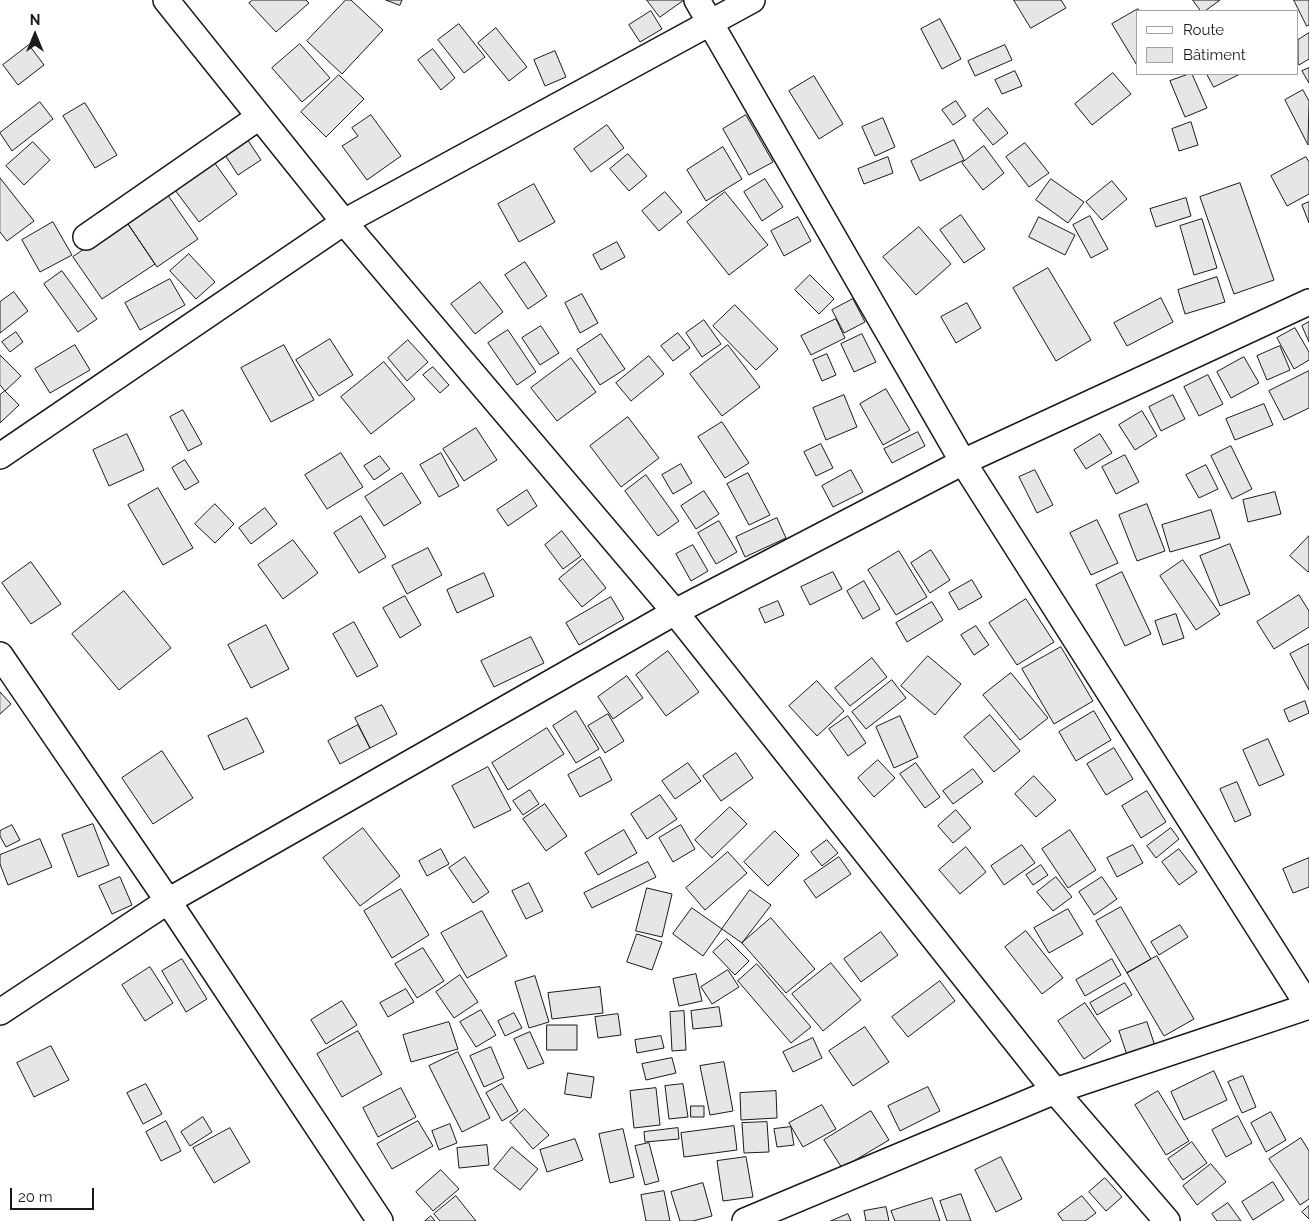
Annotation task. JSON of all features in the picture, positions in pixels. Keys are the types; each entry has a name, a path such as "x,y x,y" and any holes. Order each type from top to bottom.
{"street":[{"path":"166,0 344,222 675,612 1055,1091 1166,1221"},
{"path":"697,0 712,23 963,462 1309,1006 1055,1091 786,1213 745,1221"},
{"path":"0,456 344,222 752,0"},
{"path":"86,237 259,117"},
{"path":"0,1012 168,901 675,612 963,462 1309,302"},
{"path":"0,655 168,901 380,1221"}],"building":[{"path":"253,0 306,0 309,3 276,32 249,3"},
{"path":"346,0 351,0 383,30 342,74 307,41"},
{"path":"386,0 402,0 400,5"},
{"path":"647,0 684,0 660,17"},
{"path":"1014,0 1061,0 1066,8 1031,28"},
{"path":"1193,0 1220,0 1206,10 1200,10"},
{"path":"1294,0 1309,0 1309,25 1307,26"},
{"path":"1136,10 1136,64 1112,24"},
{"path":"651,11 662,29 640,42 629,25"},
{"path":"940,19 961,59 942,69 921,29"},
{"path":"459,24 485,57 464,73 438,40"},
{"path":"496,28 527,67 509,81 478,43"},
{"path":"1309,33 1309,59 1299,65 1299,39"},
{"path":"300,44 330,78 302,102 272,68"},
{"path":"29,45 44,65 18,85 3,65"},
{"path":"1005,45 1012,60 975,76 968,61"},
{"path":"433,49 455,78 441,90 418,60"},
{"path":"555,51 566,77 545,86 534,60"},
{"path":"1309,68 1309,83 1302,71"},
{"path":"1015,71 1022,86 1002,94 995,80"},
{"path":"1113,73 1131,94 1092,125 1075,104"},
{"path":"339,75 364,99 326,137 301,112"},
{"path":"1186,75 1192,75 1207,108 1185,117 1170,81"},
{"path":"1208,75 1238,75 1214,87"},
{"path":"814,76 843,124 819,139 789,91"},
{"path":"1303,90 1309,101 1308,145 1285,100"},
{"path":"956,101 966,116 953,125 942,110"},
{"path":"40,102 53,119 12,151 0,133"},
{"path":"85,103 117,155 95,168 63,116"},
{"path":"988,108 1008,133 993,145 973,120"},
{"path":"371,115 401,156 367,180 342,146 358,136 352,128"},
{"path":"746,115 773,162 749,175 723,129"},
{"path":"883,118 895,147 875,156 862,127"},
{"path":"1191,122 1198,145 1179,151 1172,129"},
{"path":"607,125 624,148 591,172 574,149"},
{"path":"247,139 261,160 238,175 225,155"},
{"path":"954,140 964,160 920,181 911,161"},
{"path":"33,142 50,160 24,185 6,166"},
{"path":"1025,143 1049,173 1029,187 1006,157"},
{"path":"984,146 1004,173 983,190 962,163"},
{"path":"723,147 742,179 706,201 687,170"},
{"path":"628,154 647,176 629,191 610,169"},
{"path":"888,157 893,173 864,184 858,169"},
{"path":"1306,157 1309,162 1309,194 1287,206 1271,176"},
{"path":"214,162 237,194 199,222 175,190"},
{"path":"0,178 34,221 7,241 0,232"},
{"path":"765,179 783,207 762,221 744,192"},
{"path":"1051,179 1084,202 1068,223 1036,200"},
{"path":"1112,181 1127,199 1102,220 1086,202"},
{"path":"1240,183 1274,280 1234,294 1200,197"},
{"path":"534,184 555,222 519,242 498,204"},
{"path":"665,192 682,212 659,231 642,211"},
{"path":"725,192 768,245 729,275 687,222"},
{"path":"167,194 198,239 157,267 126,221"},
{"path":"1186,198 1191,216 1156,227 1150,209"},
{"path":"1309,202 1309,223 1302,205"},
{"path":"961,215 985,249 964,263 940,230"},
{"path":"1090,216 1108,249 1091,258 1073,225"},
{"path":"798,217 811,241 784,256 771,231"},
{"path":"1039,217 1075,235 1065,255 1029,237"},
{"path":"1202,219 1217,268 1194,275 1180,226"},
{"path":"126,221 155,264 102,299 73,257"},
{"path":"53,222 72,255 40,272 22,240"},
{"path":"919,227 951,264 916,295 883,257"},
{"path":"617,242 625,257 601,270 593,255"},
{"path":"189,254 215,282 196,299 170,271"},
{"path":"525,262 547,296 528,309 505,275"},
{"path":"1048,268 1091,340 1056,361 1013,288"},
{"path":"62,271 97,319 78,332 44,284"},
{"path":"810,275 834,299 819,314 795,290"},
{"path":"1217,277 1225,302 1185,314 1178,290"},
{"path":"170,279 185,305 140,330 125,303"},
{"path":"480,282 503,312 475,334 451,304"},
{"path":"14,292 28,311 0,333 0,302"},
{"path":"582,294 598,323 580,333 565,303"},
{"path":"1161,298 1173,322 1127,346 1114,323"},
{"path":"853,299 865,322 844,333 832,310"},
{"path":"967,303 981,328 956,343 941,317"},
{"path":"735,305 778,349 756,370 713,326"},
{"path":"836,319 845,338 811,355 801,336"},
{"path":"704,320 721,344 702,357 686,333"},
{"path":"1309,322 1309,342 1302,326"},
{"path":"541,326 559,353 540,365 522,338"},
{"path":"1295,328 1309,352 1309,360 1294,369 1277,338"},
{"path":"508,330 536,372 517,385 488,343"},
{"path":"16,332 23,342 10,352 2,342"},
{"path":"678,333 690,348 673,361 661,346"},
{"path":"601,334 625,369 600,385 577,350"},
{"path":"862,334 876,362 854,372 841,344"},
{"path":"330,339 353,375 319,396 296,360"},
{"path":"408,340 428,362 407,381 388,358"},
{"path":"75,345 90,370 50,393 35,369"},
{"path":"284,345 314,400 271,422 241,368"},
{"path":"728,345 760,387 722,416 690,374"},
{"path":"1280,346 1290,370 1267,380 1257,356"},
{"path":"827,354 836,375 822,381 813,360"},
{"path":"0,355 21,376 5,391 0,385"},
{"path":"649,356 664,374 631,401 616,383"},
{"path":"1244,357 1259,383 1231,398 1217,372"},
{"path":"571,358 596,392 557,421 531,388"},
{"path":"384,362 415,399 371,434 341,397"},
{"path":"433,367 449,385 440,393 423,375"},
{"path":"1309,371 1309,408 1284,420 1269,391"},
{"path":"1208,375 1223,404 1199,416 1184,387"},
{"path":"886,389 910,430 883,445 860,404"},
{"path":"5,391 19,405 0,423 0,395"},
{"path":"844,395 857,427 826,440 813,408"},
{"path":"1173,395 1185,419 1161,431 1149,407"},
{"path":"1264,404 1273,425 1235,440 1226,419"},
{"path":"183,410 202,444 188,451 170,417"},
{"path":"1142,411 1157,436 1135,450 1119,425"},
{"path":"628,417 659,458 621,487 590,446"},
{"path":"722,422 749,463 725,478 698,437"},
{"path":"476,428 497,460 464,481 443,449"},
{"path":"918,432 925,446 892,463 884,449"},
{"path":"127,434 144,470 109,486 93,450"},
{"path":"1100,434 1112,453 1086,469 1074,450"},
{"path":"821,444 833,468 816,476 804,452"},
{"path":"1231,446 1252,489 1232,499 1211,456"},
{"path":"341,453 363,487 327,509 305,475"},
{"path":"441,453 459,486 439,497 420,465"},
{"path":"1125,455 1139,482 1116,494 1102,467"},
{"path":"380,456 390,469 374,480 364,466"},
{"path":"185,460 199,482 185,490 172,468"},
{"path":"681,464 692,483 673,494 662,475"},
{"path":"1206,465 1218,489 1199,498 1186,475"},
{"path":"851,470 863,492 833,507 822,486"},
{"path":"1035,470 1053,505 1037,513 1019,477"},
{"path":"402,473 421,503 384,526 365,497"},
{"path":"748,473 770,515 749,525 727,484"},
{"path":"646,475 679,521 658,536 625,491"},
{"path":"158,488 193,548 163,565 128,505"},
{"path":"527,490 537,506 508,526 497,510"},
{"path":"704,491 719,514 696,529 681,506"},
{"path":"1275,492 1281,514 1248,522 1243,500"},
{"path":"215,504 234,524 215,543 195,524"},
{"path":"1147,504 1165,551 1137,561 1119,515"},
{"path":"265,508 277,524 251,544 239,528"},
{"path":"1211,510 1220,538 1170,552 1162,525"},
{"path":"361,516 386,557 359,573 334,533"},
{"path":"777,518 786,538 745,557 736,537"},
{"path":"1097,520 1118,563 1091,575 1070,533"},
{"path":"719,521 737,552 716,564 698,533"},
{"path":"562,531 581,556 563,569 545,545"},
{"path":"1309,536 1309,571 1308,572 1290,556"},
{"path":"293,540 318,573 283,599 258,565"},
{"path":"1230,544 1250,594 1220,606 1200,556"},
{"path":"693,545 708,571 691,581 676,554"},
{"path":"428,548 442,575 407,594 392,566"},
{"path":"931,550 950,580 930,593 911,563"},
{"path":"899,551 927,597 896,615 868,570"},
{"path":"583,559 606,588 582,607 559,579"},
{"path":"1183,560 1220,614 1196,630 1160,576"},
{"path":"31,562 61,604 31,624 2,583"},
{"path":"833,572 842,589 810,605 801,587"},
{"path":"1122,572 1151,634 1125,646 1096,585"},
{"path":"484,573 494,596 457,613 447,590"},
{"path":"972,580 982,597 959,610 949,593"},
{"path":"864,581 880,609 863,619 847,591"},
{"path":"124,591 171,648 119,690 72,634"},
{"path":"1299,595 1309,611 1309,627 1274,649 1257,622"},
{"path":"405,596 421,625 400,638 383,608"},
{"path":"611,597 624,619 579,645 566,623"},
{"path":"1026,599 1054,642 1017,665 989,623"},
{"path":"778,601 784,615 765,623 759,609"},
{"path":"932,602 943,620 907,642 896,623"},
{"path":"1176,614 1184,638 1163,645 1155,621"},
{"path":"354,622 378,666 357,677 333,634"},
{"path":"266,625 289,669 251,688 228,645"},
{"path":"976,626 989,645 974,655 961,635"},
{"path":"531,637 544,663 494,687 481,661"},
{"path":"1309,644 1309,690 1290,654"},
{"path":"1061,647 1093,701 1054,724 1022,669"},
{"path":"668,651 699,692 666,716 636,675"},
{"path":"928,656 961,684 935,715 901,686"},
{"path":"872,658 887,677 850,706 835,688"},
{"path":"1011,673 1048,718 1020,740 983,695"},
{"path":"627,676 643,698 613,719 598,697"},
{"path":"892,680 906,698 866,729 852,712"},
{"path":"817,681 844,711 817,736 789,706"},
{"path":"0,692 11,704 0,714"},
{"path":"1305,701 1309,713 1289,722 1284,710"},
{"path":"382,705 397,734 370,748 355,718"},
{"path":"576,711 599,749 576,763 553,726"},
{"path":"1094,711 1111,740 1076,761 1059,732"},
{"path":"608,714 624,741 605,753 588,726"},
{"path":"990,715 1020,751 994,772 964,737"},
{"path":"848,716 866,743 848,756 829,729"},
{"path":"900,716 918,757 894,768 876,727"},
{"path":"247,718 264,752 224,770 208,736"},
{"path":"358,725 370,748 340,764 328,741"},
{"path":"547,728 564,754 508,790 492,763"},
{"path":"1268,739 1284,775 1259,786 1243,750"},
{"path":"1114,748 1133,779 1106,795 1087,764"},
{"path":"162,751 193,798 153,824 122,778"},
{"path":"736,753 753,778 721,801 703,776"},
{"path":"600,757 612,780 580,797 568,775"},
{"path":"878,760 895,778 874,797 858,778"},
{"path":"688,763 701,781 675,799 662,781"},
{"path":"916,763 940,797 925,808 900,774"},
{"path":"488,767 511,810 474,828 452,786"},
{"path":"973,769 983,782 953,804 943,791"},
{"path":"1034,776 1056,800 1036,817 1015,794"},
{"path":"1237,782 1251,815 1235,822 1220,789"},
{"path":"530,790 539,804 523,815 513,801"},
{"path":"1147,791 1166,822 1141,838 1122,806"},
{"path":"660,795 677,819 647,839 631,814"},
{"path":"545,804 567,836 546,851 523,819"},
{"path":"730,807 747,824 712,858 695,840"},
{"path":"956,810 971,828 953,843 938,826"},
{"path":"93,824 109,865 78,877 62,835"},
{"path":"12,825 20,840 6,847 0,836 0,831"},
{"path":"681,825 695,849 673,862 659,838"},
{"path":"363,828 400,876 360,906 323,858"},
{"path":"1171,828 1179,839 1156,858 1147,846"},
{"path":"624,830 637,853 598,875 585,853"},
{"path":"1070,830 1096,870 1068,888 1042,849"},
{"path":"775,831 799,855 768,886 744,862"},
{"path":"40,839 52,867 8,885 0,864 0,855"},
{"path":"827,840 838,853 822,866 811,852"},
{"path":"1022,845 1035,863 1004,885 991,866"},
{"path":"1133,845 1143,863 1117,877 1107,858"},
{"path":"966,847 986,872 960,894 939,870"},
{"path":"441,849 449,864 427,876 419,861"},
{"path":"1179,849 1197,872 1179,885 1162,862"},
{"path":"728,852 747,873 705,910 686,888"},
{"path":"465,857 489,892 473,903 449,868"},
{"path":"839,857 851,874 816,898 804,881"},
{"path":"1309,858 1309,887 1293,893 1283,869"},
{"path":"648,862 656,877 592,908 584,893"},
{"path":"1041,865 1048,875 1033,885 1026,875"},
{"path":"120,877 132,905 112,914 99,886"},
{"path":"1056,877 1072,897 1053,911 1037,892"},
{"path":"1102,877 1117,899 1094,915 1079,892"},
{"path":"529,883 543,911 526,919 512,891"},
{"path":"647,888 672,894 662,937 636,931"},
{"path":"401,889 429,935 392,958 364,911"},
{"path":"750,890 771,905 742,943 722,929"},
{"path":"1121,907 1151,959 1127,973 1096,921"},
{"path":"692,908 722,929 703,956 673,934"},
{"path":"1068,909 1083,934 1049,953 1034,928"},
{"path":"482,911 507,956 467,978 441,933"},
{"path":"771,918 815,969 786,993 742,943"},
{"path":"1180,925 1188,937 1159,955 1151,942"},
{"path":"1026,931 1063,978 1042,994 1005,947"},
{"path":"881,932 898,955 861,982 844,959"},
{"path":"637,934 662,942 652,970 627,962"},
{"path":"727,939 749,961 735,975 713,952"},
{"path":"423,948 444,981 417,998 395,964"},
{"path":"1157,956 1194,1019 1164,1036 1127,973"},
{"path":"182,959 207,999 186,1012 162,971"},
{"path":"1112,959 1121,975 1085,996 1076,980"},
{"path":"831,963 861,1000 823,1031 792,994"},
{"path":"757,964 811,1027 791,1043 738,981"},
{"path":"150,967 173,1003 145,1021 122,985"},
{"path":"728,970 739,987 712,1004 701,987"},
{"path":"696,974 702,1001 679,1006 673,979"},
{"path":"460,975 478,1002 454,1018 436,992"},
{"path":"535,976 549,1022 529,1028 515,982"},
{"path":"940,981 955,1001 908,1037 892,1017"},
{"path":"1125,983 1132,995 1097,1015 1090,1003"},
{"path":"600,987 603,1013 552,1019 548,993"},
{"path":"406,989 414,1002 388,1017 380,1003"},
{"path":"342,1001 357,1025 326,1044 311,1020"},
{"path":"1085,1003 1111,1041 1084,1059 1058,1021"},
{"path":"719,1007 722,1026 693,1029 691,1011"},
{"path":"481,1010 496,1035 476,1047 460,1022"},
{"path":"684,1011 686,1050 672,1051 670,1012"},
{"path":"514,1013 522,1028 505,1036 498,1021"},
{"path":"618,1014 621,1035 598,1038 595,1017"},
{"path":"449,1022 458,1049 411,1062 403,1035"},
{"path":"1147,1022 1155,1046 1127,1055 1119,1031"},
{"path":"547,1025 577,1025 577,1050 547,1050"},
{"path":"865,1027 889,1062 853,1086 829,1051"},
{"path":"358,1031 382,1074 342,1097 317,1054"},
{"path":"530,1032 544,1063 528,1069 514,1039"},
{"path":"661,1036 664,1048 637,1053 635,1040"},
{"path":"813,1038 822,1058 793,1072 783,1052"},
{"path":"51,1046 69,1080 34,1097 17,1063"},
{"path":"491,1047 504,1078 484,1087 470,1056"},
{"path":"458,1052 490,1118 462,1132 429,1066"},
{"path":"672,1058 676,1073 646,1080 642,1064"},
{"path":"724,1062 733,1111 710,1115 700,1066"},
{"path":"1214,1071 1227,1100 1184,1120 1171,1092"},
{"path":"568,1073 594,1077 591,1098 565,1094"},
{"path":"1243,1076 1256,1107 1242,1113 1228,1082"},
{"path":"146,1084 162,1114 143,1124 127,1093"},
{"path":"502,1084 518,1111 502,1121 486,1093"},
{"path":"683,1084 688,1117 669,1119 665,1086"},
{"path":"928,1087 940,1111 900,1131 888,1106"},
{"path":"401,1088 416,1117 378,1137 363,1108"},
{"path":"656,1088 660,1125 634,1128 630,1091"},
{"path":"776,1091 777,1118 741,1120 740,1093"},
{"path":"1158,1091 1189,1141 1166,1155 1135,1105"},
{"path":"822,1105 836,1129 803,1147 789,1123"},
{"path":"691,1106 704,1106 704,1117 691,1117"},
{"path":"525,1109 549,1135 533,1149 510,1122"},
{"path":"871,1111 889,1140 842,1168 824,1140"},
{"path":"1271,1112 1286,1140 1266,1152 1251,1123"},
{"path":"1238,1116 1252,1143 1226,1157 1212,1130"},
{"path":"203,1117 212,1132 190,1146 181,1132"},
{"path":"166,1121 181,1151 161,1161 146,1132"},
{"path":"418,1121 433,1146 392,1169 377,1144"},
{"path":"767,1122 769,1152 744,1153 742,1123"},
{"path":"450,1124 457,1143 439,1150 432,1131"},
{"path":"734,1126 737,1150 684,1157 681,1133"},
{"path":"791,1127 794,1145 777,1147 774,1129"},
{"path":"230,1128 250,1162 214,1183 193,1148"},
{"path":"678,1128 679,1139 645,1142 644,1132"},
{"path":"623,1129 634,1177 610,1183 599,1134"},
{"path":"1301,1138 1309,1151 1309,1199 1300,1205 1269,1159"},
{"path":"575,1139 583,1160 547,1172 540,1150"},
{"path":"1192,1142 1207,1163 1183,1180 1168,1159"},
{"path":"649,1143 659,1181 645,1185 635,1146"},
{"path":"487,1145 489,1165 459,1168 457,1148"},
{"path":"512,1147 538,1169 520,1190 494,1169"},
{"path":"746,1157 753,1197 723,1201 717,1161"},
{"path":"1001,1157 1022,1199 996,1212 975,1170"},
{"path":"1211,1164 1226,1182 1197,1205 1183,1186"},
{"path":"441,1170 459,1189 433,1211 416,1192"},
{"path":"1105,1178 1122,1197 1106,1211 1089,1192"},
{"path":"1273,1182 1284,1200 1253,1220 1242,1202"},
{"path":"703,1183 712,1216 693,1221 680,1221 671,1192"},
{"path":"664,1191 670,1221 646,1221 641,1195"},
{"path":"961,1194 971,1221 947,1221 940,1201"},
{"path":"456,1196 476,1221 440,1221 434,1214"},
{"path":"1082,1196 1096,1213 1085,1221 1063,1221 1058,1214"},
{"path":"932,1198 940,1221 895,1221 891,1211"},
{"path":"1228,1203 1241,1221 1217,1221 1212,1214"},
{"path":"1309,1206 1309,1219 1302,1212"},
{"path":"886,1207 889,1221 866,1221 864,1211"},
{"path":"848,1214 851,1221 831,1221"},
{"path":"431,1216 435,1221 425,1221"}]}
